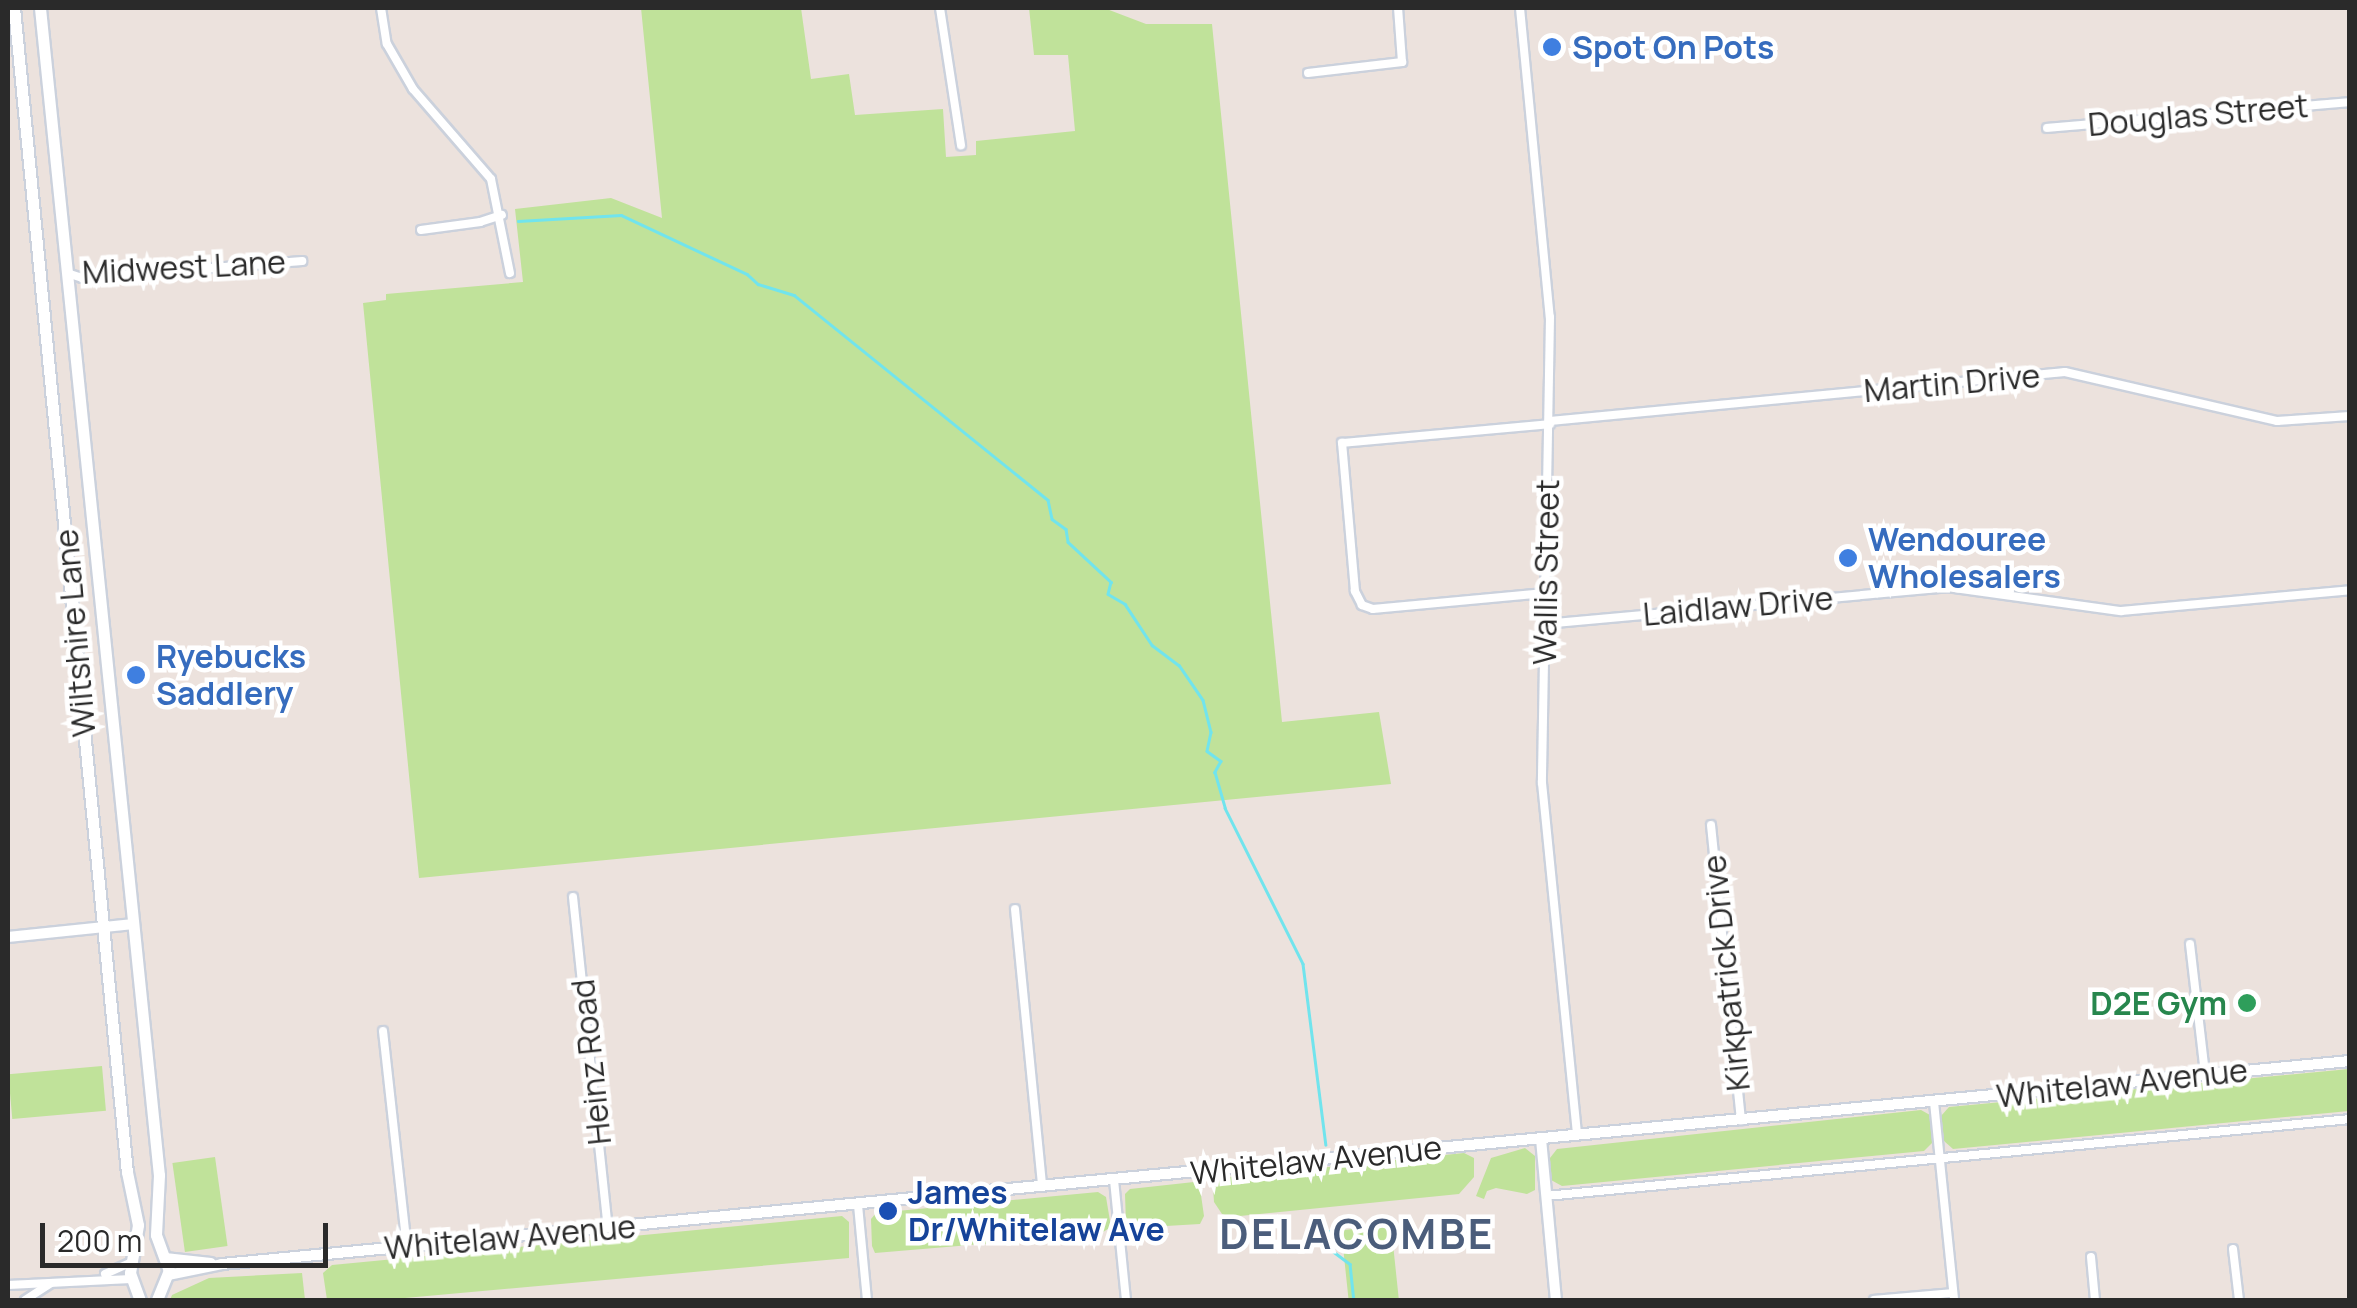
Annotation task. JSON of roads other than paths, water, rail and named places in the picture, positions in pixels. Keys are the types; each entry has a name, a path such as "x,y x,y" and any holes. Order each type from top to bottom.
{"main road":[{"path":"15,11 31,8"},
{"name":"Wiltshire Lane","path":"40,8 158,1175 156,1235 162,1256"},
{"name":"Wiltshire Lane","path":"15,11 128,1181 138,1226 133,1260"},
{"path":"20,74 28,52 38,50 45,55"},
{"path":"41,276 66,273"},
{"path":"140,1300 133,1260 143,1252 162,1256 165,1280 157,1300"},
{"path":"134,1282 149,1290 165,1280"}],"street":[{"path":"381,8 387,44 413,89 492,179 502,215 510,273"},
{"path":"940,8 960,145"},
{"path":"1308,73 1402,62 1398,8"},
{"name":"Wallis Street","path":"1520,8 1550,317 1542,783 1576,1135"},
{"name":"Douglas Street","path":"2047,128 2350,102"},
{"path":"421,230 502,215"},
{"name":"Midwest Lane","path":"66,273 82,278 302,261"},
{"name":"Martin Drive","path":"1545,593 1373,609 1362,604 1354,591 1342,443 2065,372 2280,421 2350,416"},
{"name":"Laidlaw Drive","path":"1544,624 1947,586 2121,612 2350,590"},
{"name":"Kirkpatrick Drive","path":"1712,825 1741,1120"},
{"name":"Heinz Road","path":"573,897 608,1228"},
{"path":"1015,909 1042,1186"},
{"path":"8,937 133,924"},
{"path":"2190,944 2205,1074"},
{"path":"383,1031 407,1247"},
{"name":"Whitelaw Avenue","path":"165,1280 222,1264 2350,1061"},
{"path":"1874,1300 1953,1297 1934,1102"},
{"name":"Whitelaw Avenue","path":"1546,1196 2350,1119"},
{"path":"1541,1139 1556,1300"},
{"path":"1114,1180 1126,1300"},
{"path":"858,1205 867,1300"},
{"path":"2234,1249 2239,1300"},
{"name":"Whitelaw Avenue","path":"162,1256 222,1264"},
{"path":"2091,1257 2095,1300"},
{"path":"96,1277 133,1260"},
{"path":"8,1285 96,1277 134,1282"},
{"path":"25,1300 55,1281"}],"waterway":[{"path":"518,221 621,215 747,274 758,284 794,295 1048,500 1052,519 1066,529 1068,542 1111,582 1108,594 1125,604 1152,645 1179,665 1203,700 1211,732 1207,751 1221,761 1215,772 1225,808 1303,964 1326,1145"},
{"path":"1329,1231 1330,1249 1350,1264 1354,1300"}],"place":[{"name":"Spot On Pots","path":"1552,47"},
{"name":"Wendouree Wholesalers","path":"1848,558"},
{"name":"Ryebucks Saddlery","path":"136,675"},
{"name":"D2E Gym","path":"2247,1003"},
{"name":"James Dr/Whitelaw Ave","path":"888,1211"}],"district":[{"name":"DELACOMBE","path":"1357,1233"}]}
